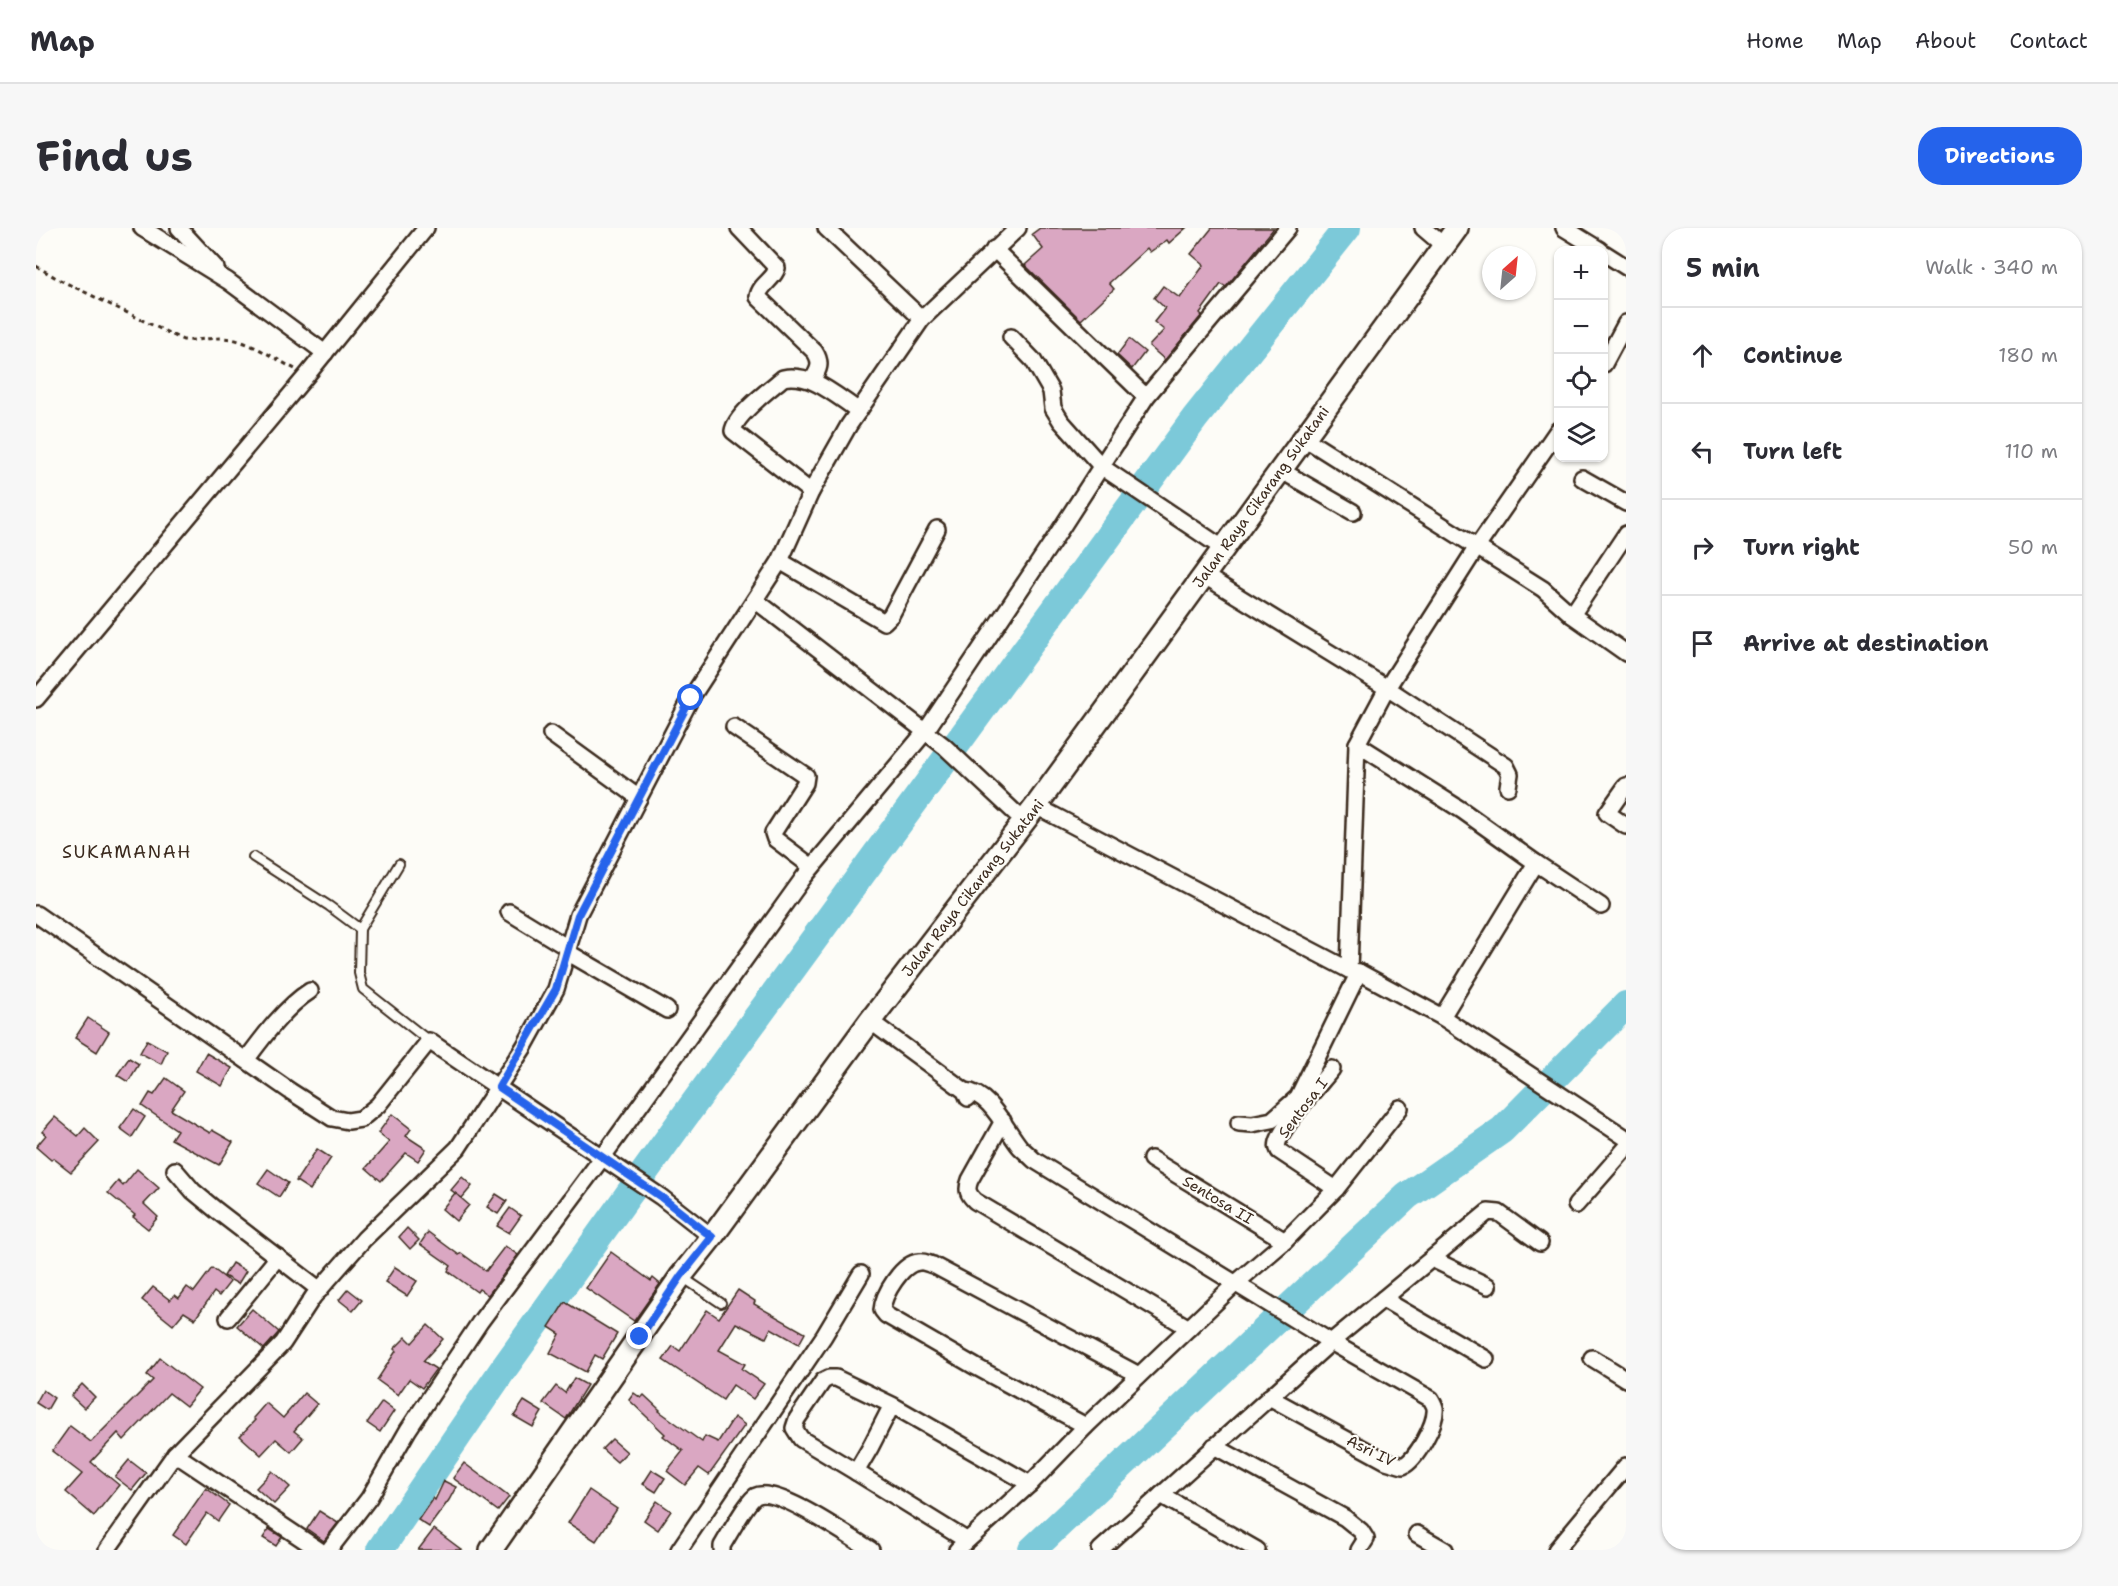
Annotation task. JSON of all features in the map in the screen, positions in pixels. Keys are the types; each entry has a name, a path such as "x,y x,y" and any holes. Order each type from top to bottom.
{"main road":[{"name":"Jalan Raya Cikarang Sukatani","path":"491,1550 681,1276 870,1021 1030,814 1457,228"}],"street":[{"path":"142,228 228,281 326,353"},
{"path":"179,228 228,281"},
{"path":"36,699 326,353 426,228"},
{"path":"739,228 777,268 775,275 758,291 758,297 815,352 819,359 819,367 812,380"},
{"path":"826,228 922,319"},
{"path":"329,1550 369,1498 408,1430 480,1323 812,867 925,732 1102,467 1146,397 1287,228"},
{"path":"1423,228 1444,246"},
{"path":"1564,228 1592,246"},
{"path":"107,1550 175,1454 268,1361 320,1290 364,1239 458,1148 499,1087 556,989 578,915 691,698 780,561 811,492 859,411 922,319 1011,230"},
{"path":"994,249 1146,397"},
{"path":"1608,256 1626,267"},
{"path":"1608,357 1626,323"},
{"path":"1011,336 1032,360 1051,391 1053,408 1061,421 1102,467 1224,549"},
{"path":"811,492 733,431 734,426 742,415 783,378 791,376 812,380 859,411"},
{"path":"1239,1122 1252,1124 1272,1120 1298,1096 1354,971 1357,744 1387,688 1477,547 1554,436"},
{"path":"1304,438 1543,589 1572,615 1626,653"},
{"path":"1282,471 1353,512"},
{"path":"1582,478 1626,503"},
{"path":"780,561 884,622 891,615 938,529"},
{"path":"1572,615 1625,539"},
{"path":"1205,576 1387,688 1506,766 1510,774 1508,787"},
{"path":"755,600 944,746 972,772 1030,814 1354,971 1442,1017 1626,1138"},
{"path":"734,727 806,776 806,783 773,833 776,839 812,867"},
{"path":"551,734 639,798"},
{"path":"1357,744 1463,811 1601,906"},
{"path":"1626,786 1607,813 1626,826"},
{"path":"1442,1017 1536,862"},
{"path":"509,912 667,1010"},
{"path":"36,914 332,1118 348,1121 361,1119 378,1105 429,1041 661,1197 712,1237"},
{"path":"246,1060 266,1033 298,999 310,991"},
{"path":"870,1021 964,1091 971,1091 990,1105 1020,1148 1034,1160 1331,1342"},
{"name":"Sentosa I","path":"1332,1069 1288,1124 1277,1146 1279,1151 1336,1189"},
{"path":"1030,1484 892,1405 836,1378 823,1381 797,1419 794,1428 801,1439 856,1472 961,1545 1030,1484 1086,1426 1236,1283 1285,1241 1336,1189 1400,1108"},
{"path":"999,1117 970,1180 967,1188 969,1195 975,1201 1189,1328"},
{"path":"1576,1205 1626,1148"},
{"name":"Sentosa II","path":"1151,1159 1285,1241"},
{"path":"175,1170 193,1191 320,1290"},
{"path":"1103,1549 1331,1342 1488,1212 1499,1213 1540,1244"},
{"path":"228,1318 278,1257"},
{"path":"1432,1259 1488,1286"},
{"path":"1086,1426 886,1315 882,1310 882,1303 900,1273 909,1264 920,1261 933,1265 1139,1375"},
{"path":"679,1550 824,1336 861,1274"},
{"path":"1383,1299 1486,1359"},
{"name":"Asri IV","path":"1269,1397 1386,1461 1403,1466 1411,1463 1423,1444 1434,1418 1435,1407 1431,1399 1331,1342"},
{"path":"1592,1358 1626,1379"},
{"path":"856,1472 892,1405"},
{"path":"1214,1446 1344,1518 1361,1531 1366,1539 1359,1550"},
{"path":"175,1454 319,1550"},
{"path":"1560,1549 1626,1466"},
{"path":"722,1550 722,1546 749,1503 755,1496 764,1494 786,1499 871,1550"},
{"path":"1161,1495 1257,1550"},
{"path":"1417,1534 1445,1550"}],"lane":[{"path":"253,857 285,876 360,929"},
{"path":"399,864 360,929 359,973 363,989 429,1041"},
{"path":"681,1276 721,1303"}],"path":[{"path":"36,266 183,340 222,338 236,340 307,375"}],"building":[{"path":"1040,228 1186,228 1169,243 1167,240 1150,252 1147,248 1109,283 1114,289 1081,320 1025,265 1043,249 1032,234"},
{"path":"1212,228 1274,228 1226,287 1221,284 1200,313 1202,315 1165,360 1149,346 1164,330 1154,322 1165,308 1154,298 1163,286 1180,298 1204,265 1191,254"},
{"path":"1129,339 1145,352 1132,369 1117,355"},
{"path":"88,1018 109,1032 97,1052 75,1038"},
{"path":"147,1040 167,1051 161,1064 140,1053"},
{"path":"206,1053 232,1068 222,1086 196,1071"},
{"path":"129,1058 139,1064 128,1082 117,1075"},
{"path":"166,1078 184,1091 171,1110 210,1133 212,1130 233,1142 219,1165 171,1139 177,1130 142,1106 150,1093 154,1095"},
{"path":"134,1109 145,1117 132,1137 120,1128"},
{"path":"392,1114 411,1129 406,1136 426,1149 418,1161 406,1153 381,1181 366,1168 389,1142 378,1133"},
{"path":"55,1117 78,1136 85,1128 99,1142 71,1172 53,1158 51,1160 36,1147 46,1135 42,1132"},
{"path":"317,1149 331,1158 310,1190 296,1181"},
{"path":"137,1169 159,1188 144,1204 158,1217 148,1229 108,1193 118,1181 123,1186"},
{"path":"268,1169 288,1183 279,1197 258,1183"},
{"path":"462,1177 472,1186 462,1198 451,1190"},
{"path":"455,1193 469,1205 456,1221 442,1209"},
{"path":"496,1194 507,1201 498,1214 487,1207"},
{"path":"510,1208 521,1216 509,1233 497,1226"},
{"path":"407,1228 419,1240 410,1249 399,1237"},
{"path":"428,1232 486,1271 505,1246 518,1255 488,1295 479,1289 477,1292 448,1271 451,1266 420,1244"},
{"path":"611,1252 651,1281 653,1278 660,1284 634,1321 586,1288"},
{"path":"232,1263 246,1271 238,1284 224,1276"},
{"path":"395,1267 417,1281 407,1296 385,1282"},
{"path":"212,1268 230,1282 219,1296 214,1292 195,1319 184,1312 173,1325 142,1300 153,1287 170,1300 175,1295 179,1298 187,1287 194,1292"},
{"path":"348,1289 362,1300 353,1311 339,1300"},
{"path":"738,1290 755,1301 754,1304 805,1333 799,1344 771,1328 766,1338 736,1323 719,1350 745,1364 742,1369 764,1384 753,1399 733,1385 723,1400 663,1360 673,1346 680,1351 707,1310 719,1318"},
{"path":"565,1302 617,1334 602,1359 595,1355 586,1372 550,1353 560,1334 549,1327"},
{"path":"252,1309 279,1332 264,1349 237,1326"},
{"path":"428,1325 443,1339 423,1361 436,1369 422,1388 409,1379 398,1395 377,1380 396,1351 394,1349 406,1337 412,1343"},
{"path":"160,1358 200,1389 186,1406 169,1393 124,1440 118,1433 91,1462 119,1485 94,1516 66,1492 82,1474 52,1451 70,1426 91,1442 153,1380 147,1375"},
{"path":"574,1378 587,1385 566,1419 543,1403 556,1386 565,1393"},
{"path":"82,1384 95,1397 84,1408 71,1396"},
{"path":"43,1390 54,1398 47,1410 36,1403"},
{"path":"304,1393 317,1404 294,1431 303,1438 291,1452 276,1439 261,1455 240,1436 255,1420 253,1418 266,1403 283,1418"},
{"path":"634,1393 641,1398 644,1395 659,1411 702,1442 705,1436 718,1442 734,1417 745,1425 709,1475 699,1468 685,1485 667,1471 683,1451 663,1436 665,1434 629,1400"},
{"path":"524,1401 542,1412 533,1427 514,1416"},
{"path":"382,1402 394,1411 380,1432 367,1423"},
{"path":"612,1439 627,1452 617,1462 602,1449"},
{"path":"129,1460 146,1473 132,1490 115,1477"},
{"path":"464,1463 509,1497 498,1511 453,1478"},
{"path":"652,1470 665,1478 656,1492 643,1484"},
{"path":"272,1471 290,1487 274,1504 256,1488"},
{"path":"444,1481 456,1487 429,1527 418,1520 433,1498 435,1500"},
{"path":"206,1488 229,1505 218,1521 207,1513 186,1544 173,1535"},
{"path":"589,1490 617,1509 596,1541 568,1523"},
{"path":"657,1501 671,1511 658,1530 644,1520"},
{"path":"319,1511 338,1523 324,1541 307,1529"},
{"path":"269,1529 282,1537 276,1546 263,1538"},
{"path":"434,1529 462,1550 418,1550"}],"waterway":[{"path":"380,1550 502,1371 679,1124 1195,418 1347,228"},
{"path":"1032,1550 1407,1196 1502,1130 1626,1005"}],"district":[{"name":"SUKAMANAH","path":"127,852"}],"route":[{"path":"640,1337 681,1276 712,1237 661,1197 499,1087 556,989 578,915 691,698"}]}
